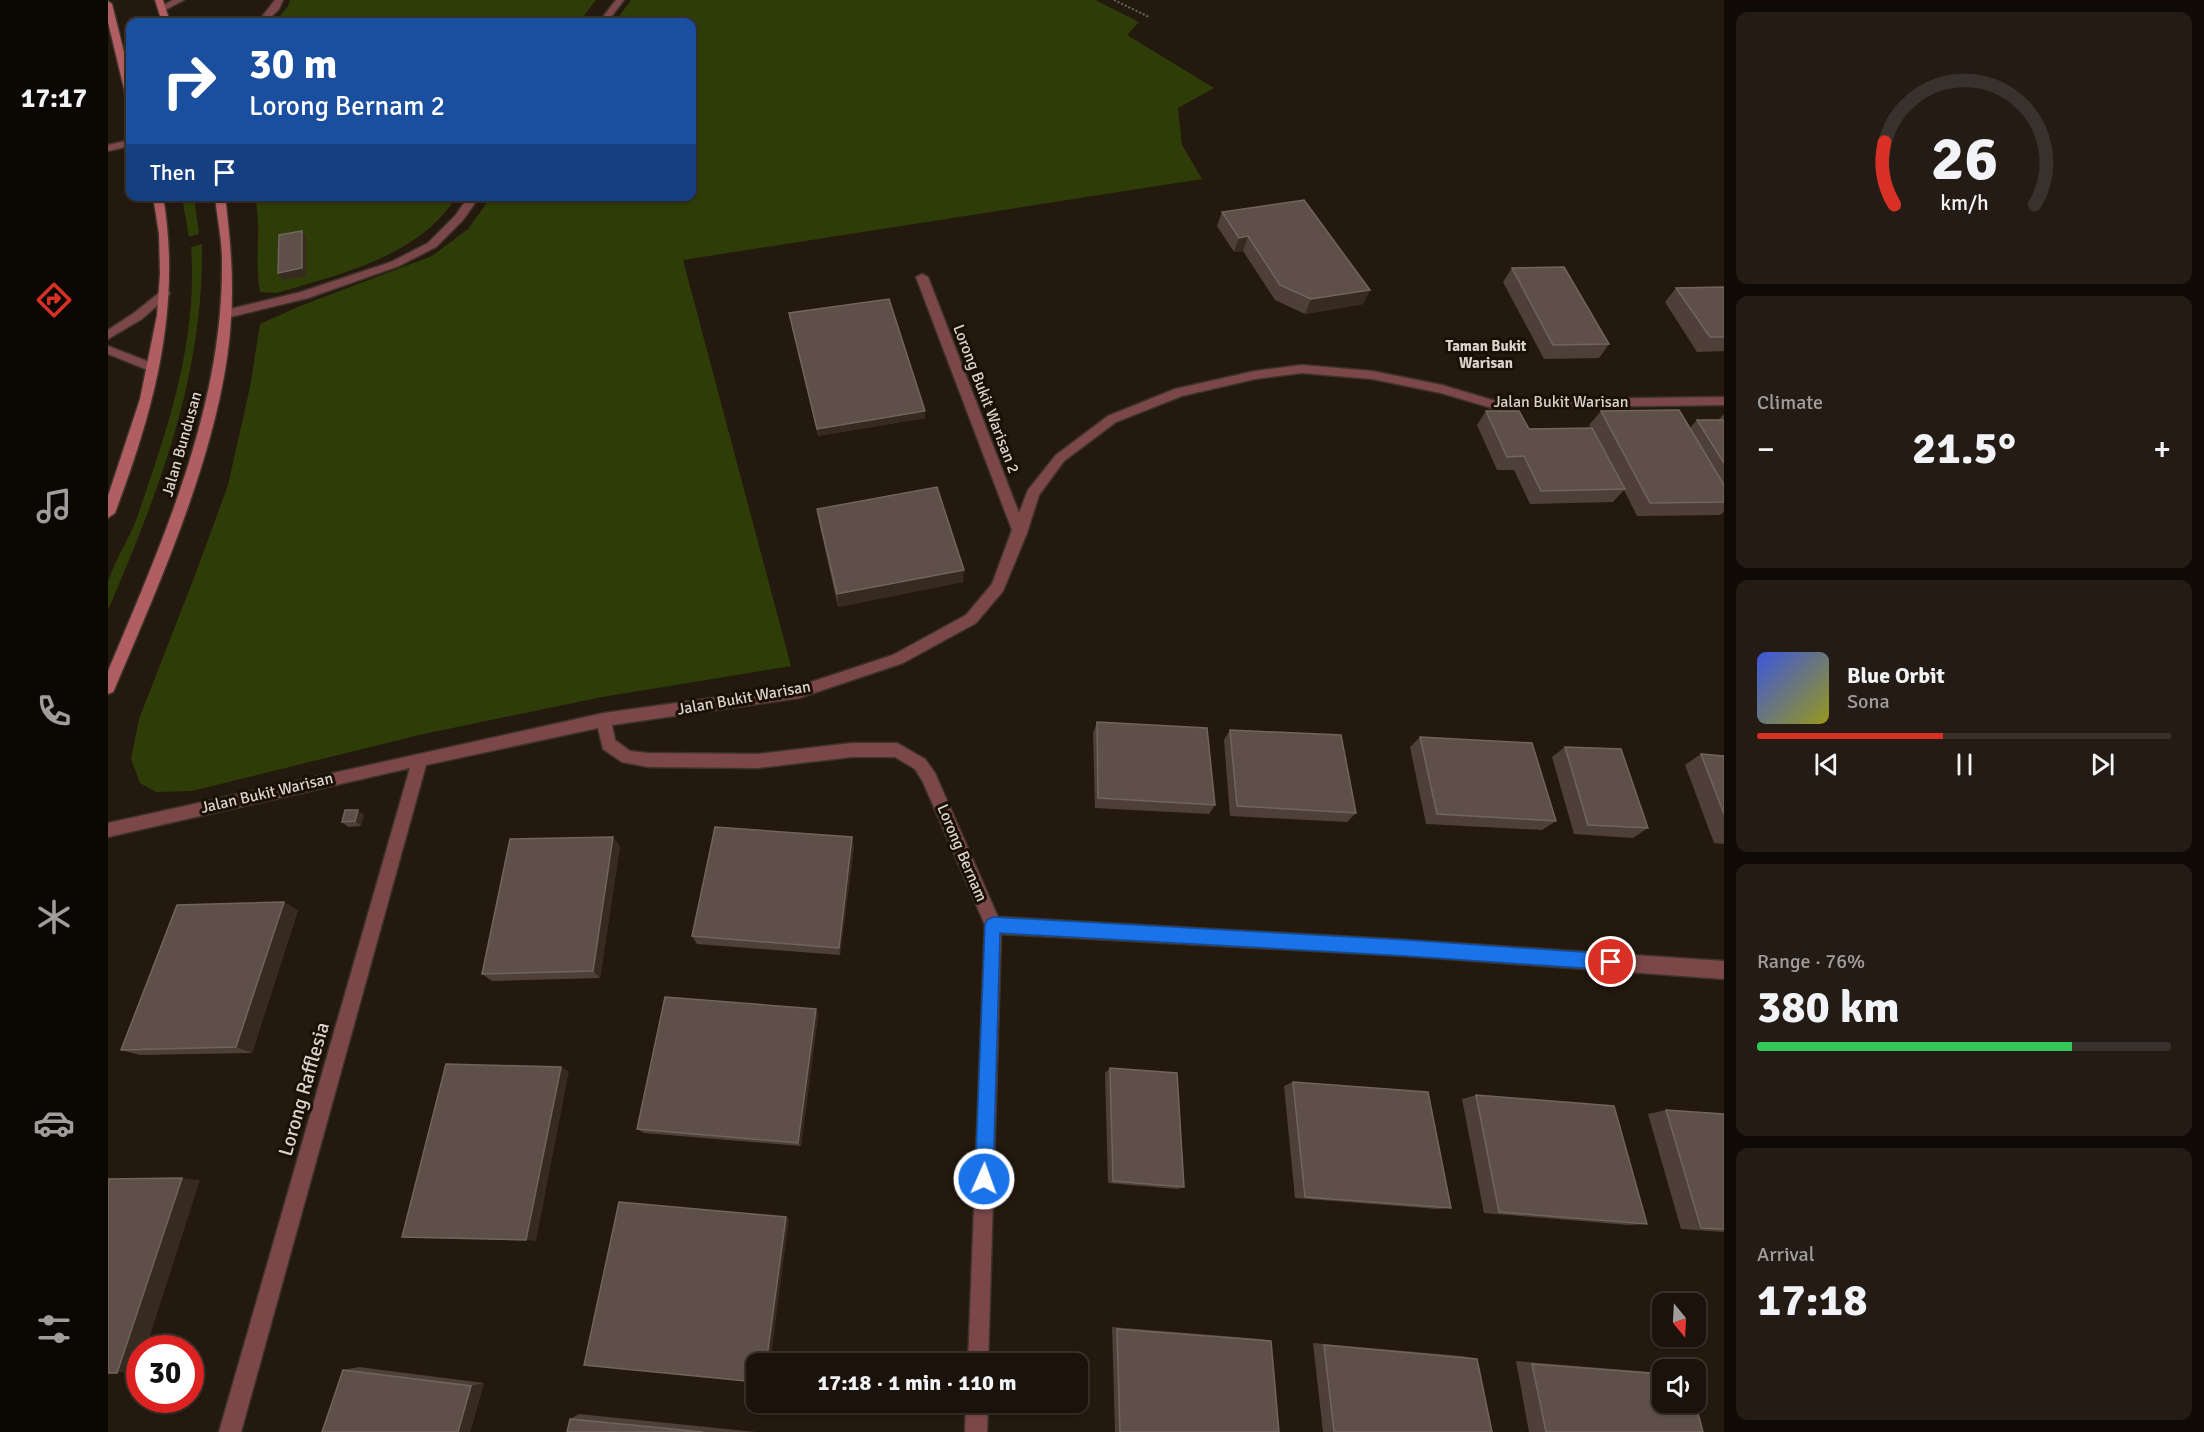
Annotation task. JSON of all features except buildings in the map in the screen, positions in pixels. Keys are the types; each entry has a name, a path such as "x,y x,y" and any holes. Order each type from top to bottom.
{"main road":[{"path":"108,4 126,77"},
{"path":"108,513 141,420 153,368 164,293 166,250 159,201"},
{"name":"Jalan Bundusan","path":"108,688 171,537 214,398 226,314 227,231 221,201"}],"street":[{"path":"160,4 180,0"},
{"path":"266,18 279,0"},
{"path":"606,18 620,0"},
{"path":"108,148 126,144"},
{"path":"226,314 304,295 395,264 432,245 459,218 471,201"},
{"name":"Lorong Bukit Warisan 2","path":"922,277 1020,533"},
{"path":"108,335 138,316 164,293"},
{"path":"108,350 153,368"},
{"name":"Jalan Bukit Warisan","path":"108,830 604,720 799,692 898,659 971,619 998,587 1033,494 1060,458 1112,419 1179,392 1255,375 1302,369 1372,375 1442,389 1492,404 1724,401"},
{"name":"Lorong Bernam","path":"604,720 608,744 627,757 648,760 758,761 852,750 897,750 920,764 929,778 993,925 978,1353"},
{"name":"Lorong Rafflesia","path":"230,1432 420,759"},
{"path":"993,925 1407,948 1724,970"},
{"path":"976,1413 976,1432"}],"path":[{"path":"1114,0 1149,17"}],"green space":[{"path":"290,0 596,0 582,18 278,18"},
{"path":"631,0 1095,0 1139,22 1127,35 1214,88 1178,108 1182,145 1202,179 683,260 791,666 602,697 419,735 192,791 156,792 140,783 131,759 139,719 228,485 250,387 260,324 300,306 432,256 468,229 488,201 696,201 696,18 618,18"},
{"path":"183,201 195,201 199,234 189,237"},
{"path":"256,201 453,201 441,217 422,234 400,248 352,270 277,293 260,292"},
{"path":"202,244 201,293 187,386 161,477 108,610 108,582 138,515 170,417 190,316 191,247"}],"district":[{"name":"Taman Bukit Warisan","path":"1486,354"}],"route":[{"path":"984,1179 993,925 1611,962"}]}
